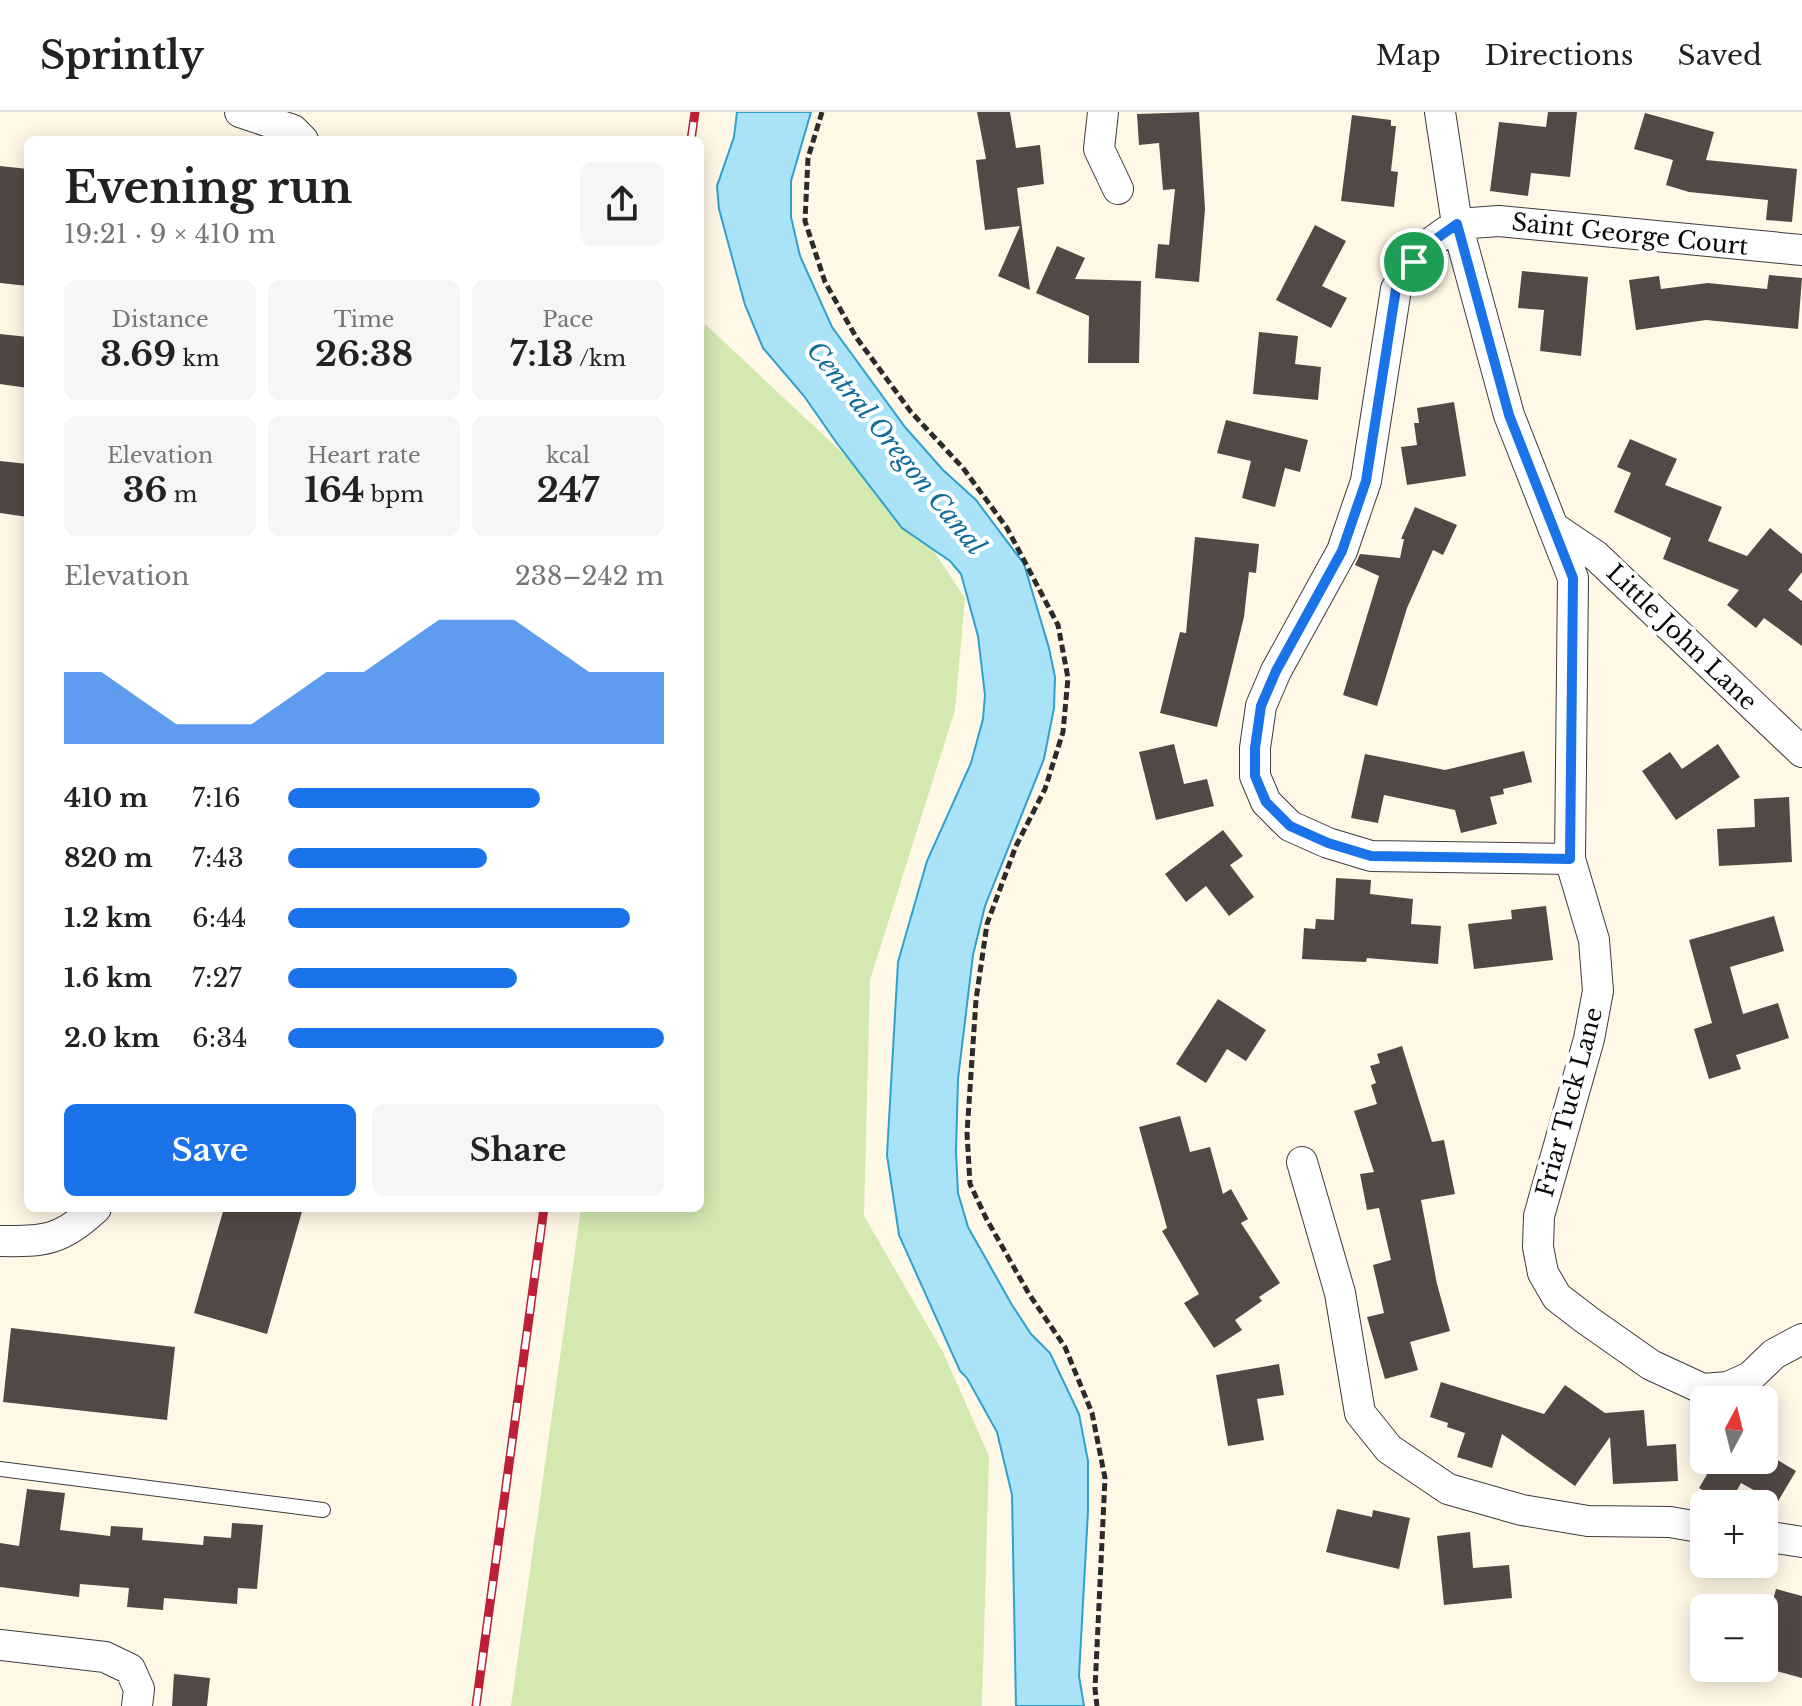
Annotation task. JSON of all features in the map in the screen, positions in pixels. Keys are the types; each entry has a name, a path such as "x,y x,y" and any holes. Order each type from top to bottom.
{"street":[{"path":"240,112 293,130 299,136"},
{"path":"1103,112 1099,149 1118,189"},
{"name":"Friar Tuck Lane","path":"1440,112 1457,224 1509,415 1573,578 1570,859 1594,940 1598,991 1589,1039 1539,1216 1538,1247 1543,1273 1557,1297 1587,1320 1651,1365 1703,1389 1728,1387 1750,1377 1774,1354 1802,1339"},
{"name":"Saint George Court","path":"1457,224 1499,221 1802,250"},
{"path":"1457,224 1429,244 1396,289 1366,481 1342,551 1276,671 1261,706 1255,776 1266,802 1290,826 1328,843 1371,856 1570,859"},
{"name":"Little John Lane","path":"1556,529 1596,556 1802,752"},
{"path":"1302,1162 1340,1293 1360,1413 1389,1449 1448,1489 1522,1510 1588,1521 1670,1522 1690,1526"},
{"path":"0,1241 39,1242 75,1228 92,1212"},
{"path":"1778,1538 1802,1542"},
{"path":"0,1645 105,1657 130,1669 139,1689 137,1706"}],"lane":[{"path":"0,1469 323,1510"}],"path":[{"path":"822,112 808,158 805,221 825,282 856,337 911,412 963,468 1007,528 1058,625 1068,678 1063,732 1045,789 1016,846 987,924 976,1000 967,1133 970,1184 980,1207 1029,1294 1065,1347 1092,1413 1105,1478 1095,1689 1097,1706"}],"green space":[{"path":"705,324 911,517 965,598 955,710 870,980 864,1216 943,1352 989,1456 982,1706 511,1706 580,1212 704,1212"}],"water":[{"name":"Central Oregon Canal","path":"737,112 811,112 791,181 791,217 800,256 832,327 905,427 943,470 976,500 1024,564 1049,648 1055,677 1054,708 1044,759 985,906 973,955 958,1079 956,1152 958,1193 968,1227 1012,1305 1031,1334 1050,1353 1079,1414 1088,1461 1079,1676 1084,1706 1016,1706 1012,1495 997,1432 960,1371 899,1235 887,1155 898,962 927,861 971,763 983,719 985,695 978,636 961,574 950,561 902,528 804,396 763,348 745,305 719,209 717,186 734,137"}],"building":[{"path":"977,112 1010,112 1016,148 1040,145 1044,184 1017,188 1030,290 998,276 1020,226 985,230 976,160 986,159"},
{"path":"1199,112 1205,209 1199,282 1155,278 1158,244 1169,245 1175,189 1163,190 1159,143 1139,145 1137,114"},
{"path":"1548,112 1577,112 1570,177 1531,173 1528,196 1490,191 1499,122 1546,127"},
{"path":"1645,113 1714,132 1706,160 1797,169 1792,222 1766,220 1768,200 1689,192 1666,185 1673,160 1634,149"},
{"path":"1352,115 1391,120 1391,126 1396,126 1391,171 1398,172 1394,207 1341,201"},
{"path":"0,166 24,169 24,286 0,283"},
{"path":"1315,225 1346,241 1322,286 1347,298 1331,328 1276,300"},
{"path":"1057,246 1085,258 1075,279 1141,281 1139,363 1088,363 1089,316 1036,293"},
{"path":"1522,271 1588,277 1581,356 1540,351 1544,310 1518,308"},
{"path":"1769,275 1802,278 1798,329 1706,320 1636,330 1629,280 1659,276 1661,289 1708,283 1767,289"},
{"path":"1259,332 1298,336 1295,364 1321,367 1318,400 1253,394"},
{"path":"0,334 24,337 24,387 0,384"},
{"path":"1454,402 1466,476 1407,485 1401,447 1417,445 1414,423 1419,423 1417,408"},
{"path":"1226,420 1308,440 1300,472 1285,468 1275,507 1242,498 1251,461 1217,453"},
{"path":"1630,439 1677,459 1665,485 1722,507 1708,541 1747,556 1770,528 1802,554 1802,572 1788,590 1802,601 1802,646 1764,618 1756,628 1727,605 1739,590 1663,559 1671,538 1614,512 1631,473 1617,467"},
{"path":"0,461 24,464 24,516 0,513"},
{"path":"1415,507 1457,525 1443,555 1433,550 1407,608 1377,706 1343,695 1379,576 1355,565 1360,554 1400,558 1404,539 1401,539"},
{"path":"1195,537 1259,544 1256,573 1249,572 1244,617 1217,727 1160,713 1180,632 1186,633"},
{"path":"1174,744 1184,784 1207,779 1214,806 1156,820 1139,752"},
{"path":"1718,744 1740,777 1676,820 1642,771 1670,752 1682,769"},
{"path":"1524,751 1532,782 1503,789 1504,794 1490,797 1497,824 1461,833 1455,810 1384,795 1378,823 1351,818 1365,754 1445,770"},
{"path":"1789,797 1792,862 1719,866 1717,829 1755,827 1754,799"},
{"path":"1223,830 1243,856 1230,865 1254,897 1229,916 1206,886 1186,902 1165,874"},
{"path":"1336,878 1371,880 1370,894 1413,899 1411,924 1441,926 1438,964 1367,958 1366,962 1302,959 1304,928 1315,929 1316,919 1334,920"},
{"path":"1546,906 1553,960 1474,969 1468,924 1512,919 1511,910"},
{"path":"1774,916 1784,951 1730,967 1743,1014 1778,1003 1789,1038 1736,1055 1741,1069 1709,1079 1694,1029 1712,1023 1689,940"},
{"path":"1218,999 1266,1030 1246,1061 1227,1049 1206,1083 1176,1064"},
{"path":"1402,1046 1432,1142 1444,1140 1455,1194 1421,1200 1437,1284 1450,1331 1410,1342 1418,1370 1385,1379 1367,1317 1384,1313 1373,1265 1391,1260 1379,1208 1367,1210 1360,1174 1374,1172 1354,1111 1377,1104 1371,1085 1376,1083 1370,1066 1380,1063 1377,1054"},
{"path":"1180,1116 1190,1152 1210,1147 1223,1194 1231,1189 1248,1219 1241,1223 1280,1283 1259,1297 1262,1301 1235,1320 1242,1330 1214,1348 1184,1303 1199,1294 1162,1231 1167,1228 1139,1127"},
{"path":"223,1212 302,1212 267,1334 194,1313"},
{"path":"11,1328 175,1347 167,1420 3,1402"},
{"path":"1279,1364 1284,1395 1257,1399 1264,1440 1228,1446 1216,1375"},
{"path":"1441,1382 1544,1414 1565,1385 1605,1413 1644,1410 1647,1446 1676,1444 1678,1481 1613,1484 1610,1437 1575,1486 1502,1434 1492,1468 1457,1457 1465,1433 1430,1417"},
{"path":"1778,1460 1796,1471 1778,1501 1778,1490 1754,1490 1741,1483 1737,1490 1699,1488 1707,1474 1778,1474"},
{"path":"27,1489 65,1493 60,1530 110,1536 111,1526 143,1528 142,1540 203,1545 204,1536 231,1538 232,1523 263,1525 257,1589 238,1588 237,1604 164,1598 163,1610 127,1607 129,1588 80,1584 79,1597 0,1587 0,1543 19,1546"},
{"path":"1337,1509 1372,1517 1373,1510 1410,1518 1399,1569 1326,1552"},
{"path":"1470,1532 1473,1568 1509,1565 1512,1598 1444,1605 1437,1536"},
{"path":"1776,1589 1802,1596 1802,1678 1778,1671 1778,1594 1775,1594"},
{"path":"174,1674 210,1678 207,1706 172,1706"}],"railway":[{"path":"692,136 695,112"},
{"path":"476,1706 543,1212"}],"route":[{"path":"1457,224 1509,415 1573,578 1570,859 1371,856 1328,843 1290,826 1266,802 1255,776 1261,706 1276,671 1342,551 1366,481 1396,289 1414,262 1429,244 1457,224"}]}
